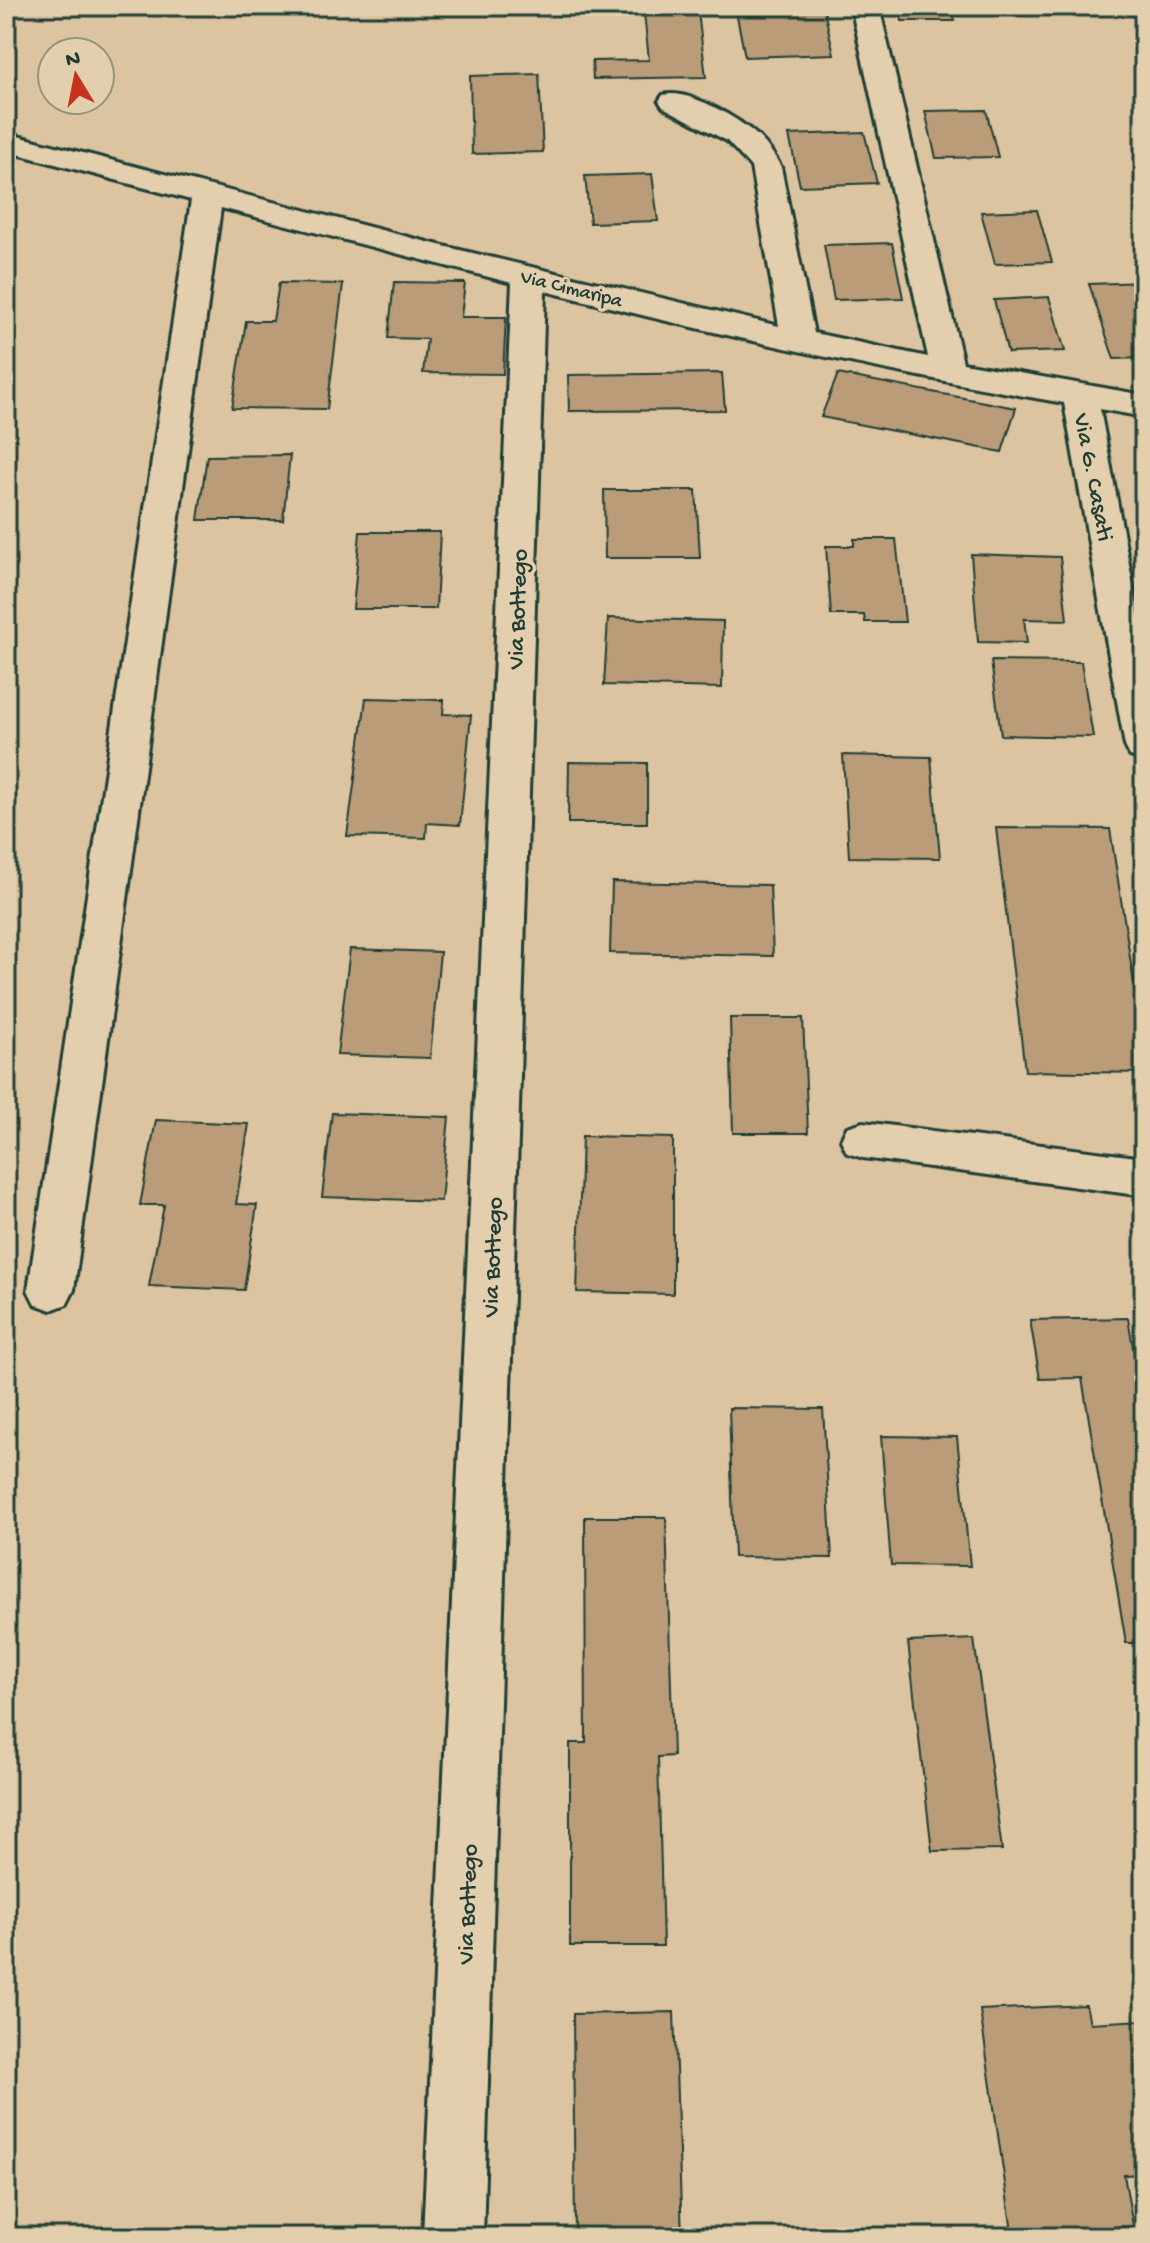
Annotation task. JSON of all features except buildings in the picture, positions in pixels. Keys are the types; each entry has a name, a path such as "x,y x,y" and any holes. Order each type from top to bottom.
{"street":[{"path":"865,6 948,373"},
{"path":"674,101 738,134 753,146 763,161 799,342"},
{"name":"Via Cimaripa","path":"6,142 799,342 948,373 1144,406"},
{"path":"51,1290 207,194"},
{"name":"Via Bottego","path":"453,2237 529,276"},
{"name":"Via G. Casati","path":"1080,396 1144,746"},
{"path":"863,1140 1144,1177"}]}
